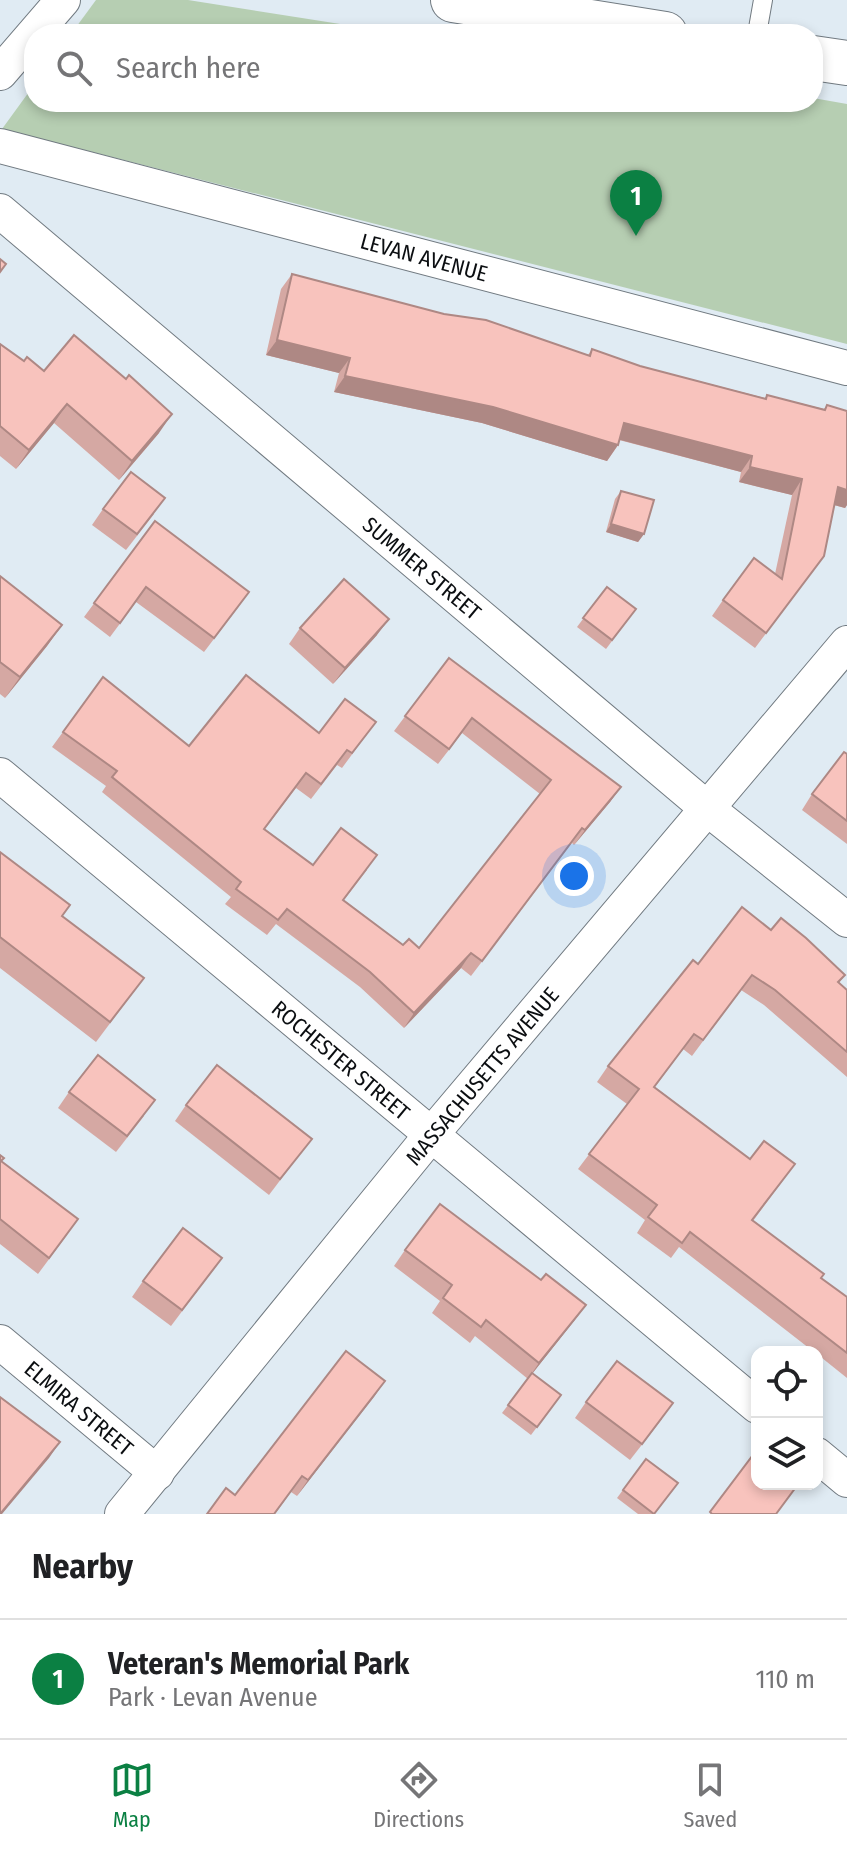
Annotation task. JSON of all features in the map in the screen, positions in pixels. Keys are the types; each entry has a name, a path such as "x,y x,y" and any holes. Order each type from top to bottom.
{"highway":[{"path":"453,0 603,24"},
{"path":"823,59 847,63"}],"street":[{"path":"42,24 63,0"},
{"path":"1,70 24,44"},
{"name":"LEVAN AVENUE","path":"0,146 847,368"},
{"name":"SUMMER STREET","path":"0,211 709,810 847,920"},
{"name":"MASSACHUSETTS AVENUE","path":"122,1514 431,1135 709,810 847,643"},
{"name":"ROCHESTER STREET","path":"0,775 751,1401"},
{"name":"ELMIRA STREET","path":"0,1342 157,1473"},
{"path":"823,1460 847,1480"}],"lane":[{"path":"759,24 763,0"}],"green space":[{"path":"96,0 188,0 340,24 78,24"},
{"path":"24,99 24,112 823,112 823,100 847,104 847,344 2,129"}],"building":[{"path":"292,274 444,314 486,320 590,356 592,349 640,366 766,399 767,395 825,410 827,405 847,411 847,490 838,487 824,556 766,633 723,600 754,558 782,579 802,479 750,467 752,456 624,423 618,445 493,407 345,376 350,358 277,340"},
{"path":"74,335 126,379 129,375 172,414 132,461 67,404 29,450 0,426 0,344 24,361 27,357 44,371"},
{"path":"131,472 165,498 137,534 103,509"},
{"path":"621,491 654,500 644,534 611,524"},
{"path":"155,521 249,592 214,638 146,587 120,623 94,603"},
{"path":"0,576 62,625 20,677 0,662"},
{"path":"344,579 389,619 345,668 300,628"},
{"path":"607,587 636,609 612,640 583,618"},
{"path":"449,658 621,787 585,830 582,828 482,961 471,953 414,1013 370,972 287,909 278,920 236,889 241,882 112,777 117,771 63,732 103,677 189,746 246,675 319,733 345,699 376,722 352,753 347,750 321,784 306,773 264,829 313,865 341,828 377,855 343,900 403,945 409,939 419,948 551,780 472,718 449,749 405,716"},
{"path":"844,752 847,754 847,821 812,794"},
{"path":"0,852 70,905 62,916 144,978 110,1022 0,937"},
{"path":"742,907 771,930 781,918 845,975 838,982 847,990 847,1052 775,990 752,975 703,1040 694,1034 654,1087 750,1159 764,1141 795,1164 752,1220 824,1274 821,1278 847,1297 847,1353 690,1232 682,1243 648,1217 657,1205 589,1154 639,1089 608,1066 693,960 698,964"},
{"path":"98,1055 155,1100 127,1136 69,1092"},
{"path":"217,1065 312,1139 280,1179 186,1105"},
{"path":"0,1155 4,1158 1,1161 78,1219 49,1258 0,1219"},
{"path":"440,1204 541,1280 546,1274 586,1305 539,1363 486,1320 481,1327 443,1298 452,1285 405,1250"},
{"path":"183,1228 222,1258 182,1310 143,1281"},
{"path":"346,1351 385,1381 308,1480 302,1476 274,1514 207,1514 226,1488 235,1495"},
{"path":"617,1361 673,1403 642,1444 586,1402"},
{"path":"532,1373 561,1395 537,1427 508,1405"},
{"path":"0,1397 60,1442 0,1514"},
{"path":"751,1458 751,1490 794,1490 776,1514 710,1512"},
{"path":"646,1459 678,1483 654,1514 623,1490"}],"place":[{"name":"Veteran's Memorial Park","path":"636,236"}]}
